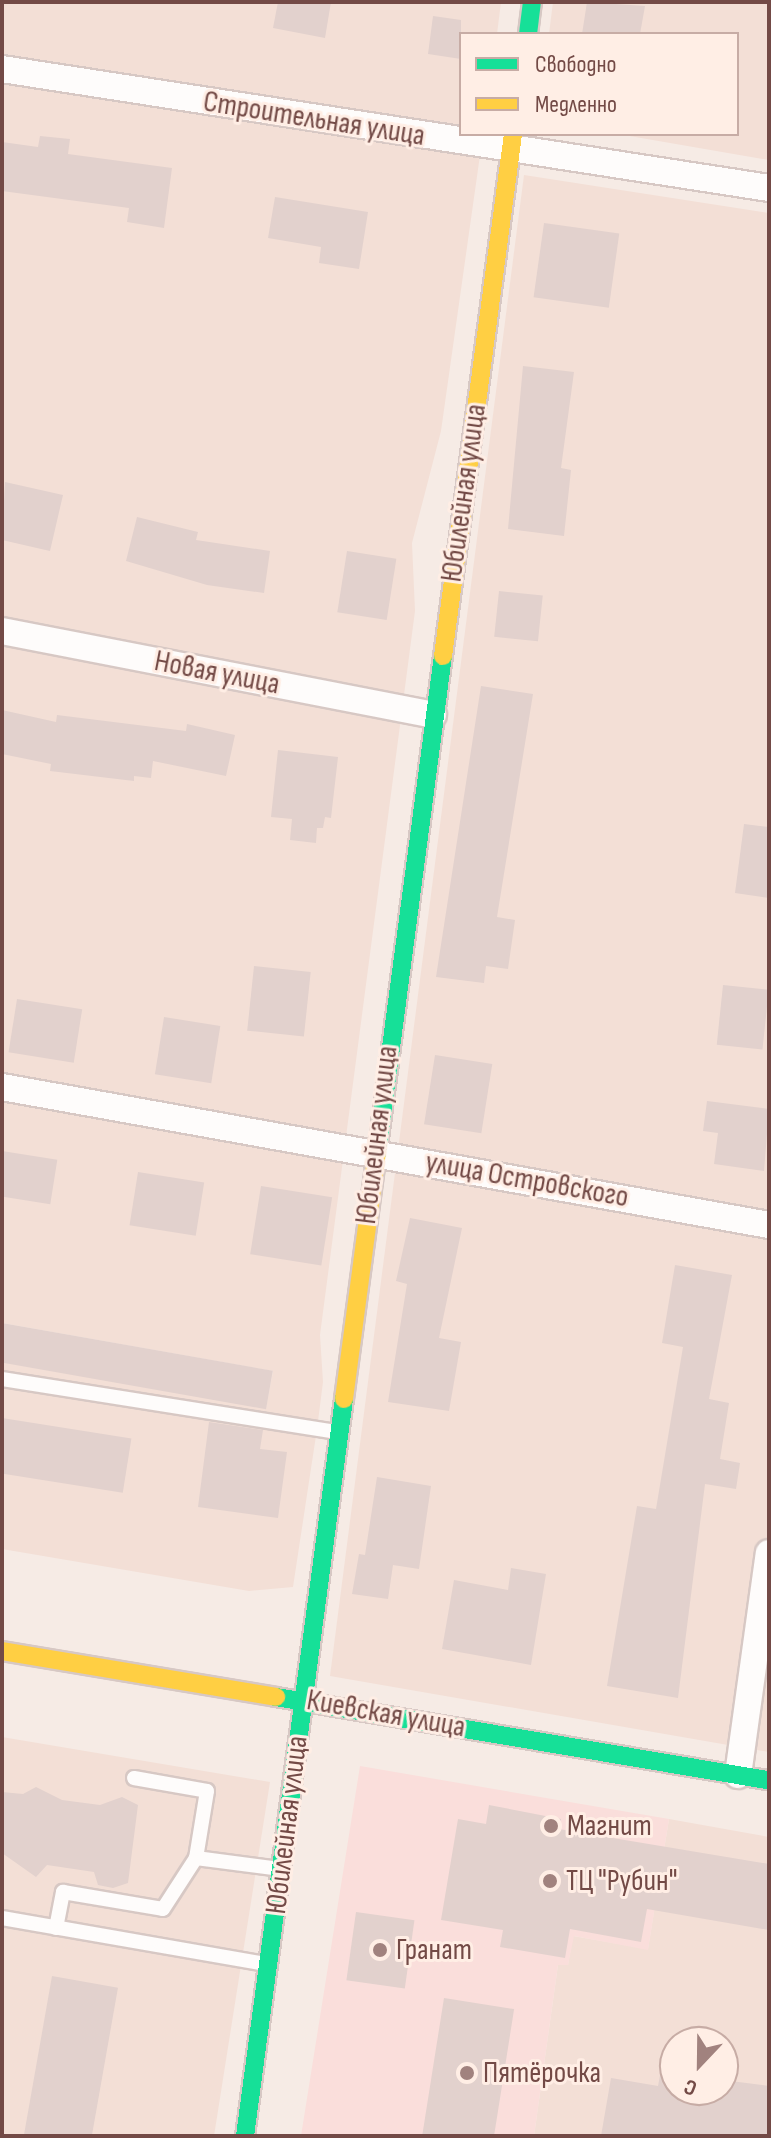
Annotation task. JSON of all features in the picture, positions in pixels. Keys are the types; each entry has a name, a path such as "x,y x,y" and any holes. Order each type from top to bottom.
{"street":[{"path":"528,32 532,2"},
{"name":"Строительная улица","path":"2,69 459,135"},
{"name":"Строительная улица","path":"469,136 769,188"},
{"name":"Юбилейная улица","path":"245,2136 511,142"},
{"name":"Новая улица","path":"2,631 433,715"},
{"name":"улица Островского","path":"2,1087 769,1225"},
{"path":"738,1775 769,1553"},
{"name":"Киевская улица","path":"2,1651 769,1780"}],"lane":[{"path":"2,1379 339,1433"},
{"path":"56,1928 63,1892 163,1909 196,1858 207,1791 134,1778"},
{"path":"196,1858 282,1869"},
{"path":"2,1918 269,1965"}],"shaded area":[{"path":"2,2 501,2 497,32 459,32 459,136 483,136 441,431 412,543 415,611 320,1335 323,1382 293,1587 249,1591 2,1549 2,1362 266,1408 273,1371 2,1323"},
{"path":"553,2 769,2 769,160 630,136 739,136 739,32 549,32"},
{"path":"524,175 769,213 769,1752 330,1676"},
{"path":"2,1737 270,1782 214,2136 2,2136"},
{"path":"360,1766 669,1819 648,1950 574,1936 568,1965 558,1965 534,2136 301,2136"},
{"path":"669,1819 769,1837 769,2136 534,2136 558,1965 568,1965 573,1936 648,1949"}],"building":[{"path":"278,2 331,2 325,38 273,28"},
{"path":"587,2 645,6 640,32 582,32"},
{"path":"433,16 461,20 459,59 428,54"},
{"path":"40,136 70,139 68,154 172,168 164,228 127,222 129,208 2,191 2,142 38,147"},
{"path":"275,197 368,212 359,269 319,263 321,247 268,238"},
{"path":"544,223 619,234 609,308 534,297"},
{"path":"523,366 574,372 561,468 571,470 564,536 508,529"},
{"path":"5,482 63,495 50,551 2,540"},
{"path":"137,517 198,532 196,540 270,551 264,593 207,585 126,561"},
{"path":"347,551 396,559 387,620 337,612"},
{"path":"499,591 543,596 538,641 494,637"},
{"path":"481,686 533,694 497,917 515,920 508,969 486,966 484,983 436,977"},
{"path":"2,710 56,722 57,715 186,731 187,724 235,735 226,776 153,761 151,778 134,776 134,781 50,771 51,764 2,754"},
{"path":"278,750 338,757 331,818 325,817 323,828 317,828 316,843 290,840 292,819 271,817"},
{"path":"744,824 769,827 769,898 735,893"},
{"path":"254,966 311,972 304,1037 247,1031"},
{"path":"723,985 769,990 762,1049 717,1045"},
{"path":"17,999 82,1009 74,1063 9,1052"},
{"path":"164,1017 220,1026 211,1083 155,1074"},
{"path":"435,1055 492,1064 481,1133 424,1124"},
{"path":"707,1101 769,1109 764,1171 714,1164 718,1133 703,1131"},
{"path":"2,1151 57,1160 50,1204 2,1197"},
{"path":"138,1172 204,1182 196,1236 130,1225"},
{"path":"261,1186 332,1197 321,1265 250,1254"},
{"path":"410,1218 462,1228 439,1338 461,1342 449,1411 388,1402 407,1284 396,1281"},
{"path":"675,1265 732,1275 709,1399 729,1403 720,1459 740,1463 736,1489 705,1484 678,1698 607,1686 637,1506 656,1509 683,1347 662,1343"},
{"path":"2,1323 273,1371 266,1409 2,1363"},
{"path":"2,1418 131,1438 123,1493 2,1474"},
{"path":"209,1422 263,1430 260,1449 287,1452 278,1518 198,1507"},
{"path":"377,1477 431,1486 419,1569 393,1565 388,1599 352,1594 359,1554 365,1555"},
{"path":"511,1568 546,1574 531,1665 442,1649 454,1580 508,1590"},
{"path":"36,1787 62,1800 100,1805 122,1797 138,1805 128,1883 113,1888 98,1885 94,1872 47,1865 36,1877 2,1853 2,1792 23,1794"},
{"name":"ТЦ \"Рубин\"","path":"489,1805 561,1819 559,1829 769,1864 769,1930 647,1909 641,1942 570,1929 565,1958 500,1947 503,1930 441,1920 458,1819 486,1824"},
{"name":"Гранат","path":"356,1912 414,1920 405,1989 346,1980"},
{"path":"52,1976 118,1988 92,2136 24,2136"},
{"name":"Пятёрочка","path":"444,1998 514,2009 494,2136 422,2136"},
{"path":"611,2078 658,2086 659,2081 659,2106 739,2106 739,2082 769,2086 769,2136 601,2136"}],"traffic: fast":[{"path":"528,32 532,2"},
{"path":"377,1153 443,656"},
{"path":"245,2136 344,1399"},
{"path":"276,1697 769,1780"}],"traffic: slow":[{"path":"443,656 513,136"},
{"path":"344,1399 377,1153"},
{"path":"2,1651 276,1697"}],"place":[{"name":"Магнит","path":"551,1826"},
{"name":"ТЦ \"Рубин\"","path":"550,1881"},
{"name":"Гранат","path":"380,1950"},
{"name":"Пятёрочка","path":"467,2073"}]}
